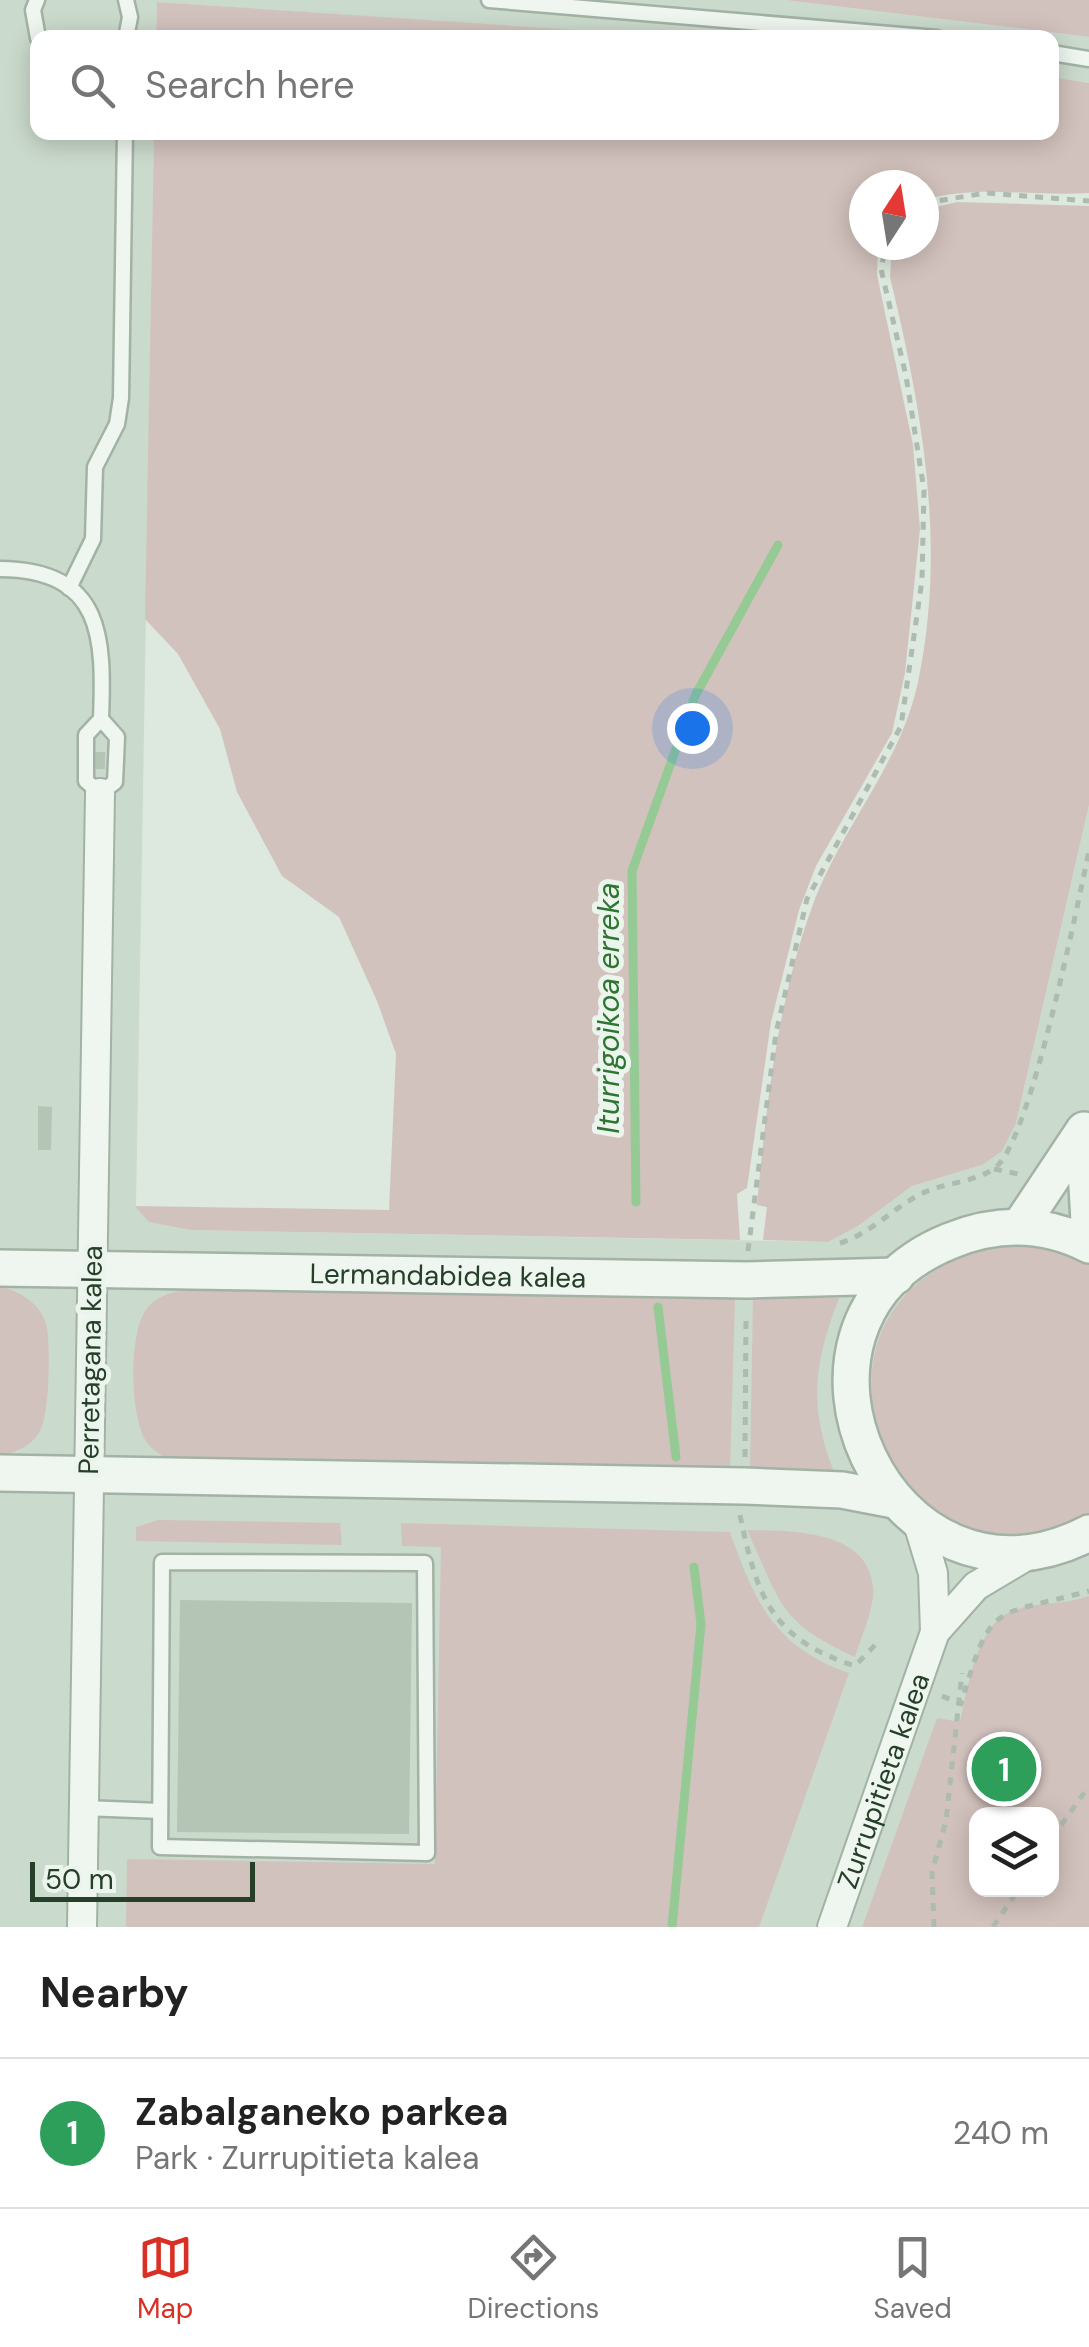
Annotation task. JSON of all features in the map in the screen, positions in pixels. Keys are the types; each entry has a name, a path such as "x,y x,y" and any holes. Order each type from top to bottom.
{"street":[{"name":"Perretagana kalea","path":"82,1927 100,793"},
{"path":"1087,1121 1082,1158 1089,1222"},
{"path":"1020,1226 1087,1121"},
{"path":"906,1510 870,1467 860,1442 850,1388 856,1347 871,1309 896,1276 932,1248 974,1231 1020,1226 1048,1230 1089,1245"},
{"name":"Lermandabidea kalea","path":"0,1268 747,1261 896,1276"},
{"path":"0,1473 742,1499 842,1490 906,1510 954,1541 981,1548 1037,1551 1089,1533"},
{"name":"Zurrupitieta kalea","path":"832,1927 935,1632 933,1573 906,1510"},
{"name":"Zurrupitieta kalea","path":"935,1632 976,1586 1037,1551"}],"lane":[{"path":"37,0 33,10 37,30"},
{"path":"126,0 130,17 128,30"},
{"path":"489,0 868,30"},
{"path":"1059,54 1089,59"},
{"path":"68,588 93,539 95,467 117,424 121,398 125,140"},
{"path":"0,569 31,570 68,588 89,610 100,633 101,720 117,737 115,782 100,793 86,781 86,735 101,720"},
{"path":"162,1562 425,1564 427,1853 160,1847 160,1811 162,1562"},
{"path":"84,1808 160,1811"}],"path":[{"path":"939,201 986,193 1089,201"},
{"path":"875,1645 855,1666 813,1652 780,1622 752,1573 742,1499 747,1261 774,1050 807,899 902,726 922,580 924,490 906,376 881,268 883,260"},
{"path":"832,1245 852,1240 918,1195 994,1169 1008,1154 1018,1135 1051,1014 1089,851"},
{"path":"747,1261 768,1245"},
{"path":"934,1927 932,1872 946,1821 962,1673"},
{"path":"1059,1828 1089,1786"},
{"path":"993,1927 1013,1897"}],"shaded area":[{"path":"0,0 785,0 1031,30 565,30 157,2 156,30 30,30 30,140 154,140 136,1206 191,1230 828,1242 858,1226 912,1186 982,1165 1016,1123 1089,805 1089,1596 975,1662 960,1723 937,1719 862,1927 0,1927"},
{"path":"785,0 1089,0 1089,37 1059,33 1059,30"},
{"path":"157,2 577,30 156,30"},
{"path":"1059,33 1089,37 1089,83 1059,78"},
{"path":"1059,78 1089,83 1089,193 986,192 939,196 939,170 849,170 849,260 878,260 877,275 913,445 920,529 905,673 892,733 816,866 799,910 771,1022 747,1188 737,1194 740,1240 191,1230 149,1222 135,1206 389,1210 396,1054 377,1001 339,917 282,876 237,792 220,729 178,654 145,619 154,140 1059,140"},
{"path":"957,202 1089,206 1089,805 1016,1123 1002,1151 982,1165 912,1186 858,1226 828,1242 763,1240 767,1207 757,1205 769,1092 800,942 824,878 898,741 918,682 930,580 927,478 912,377 890,277 891,260 939,260 939,206"},
{"path":"1001,1245 1033,1245 1089,1264 1089,1513 1021,1535 962,1525 914,1490 883,1440 871,1382 885,1325 926,1276"},
{"path":"0,1286 22,1295 39,1310 48,1333 49,1363 39,1433 17,1451 0,1456"},
{"path":"190,1289 735,1298 730,1471 172,1459 151,1448 142,1432 134,1396 134,1354 141,1318 148,1307 162,1296"},
{"path":"753,1298 839,1298 824,1343 817,1385 820,1426 834,1472 750,1471"},
{"path":"158,1520 340,1523 342,1545 136,1541 136,1527"},
{"path":"401,1523 730,1532 748,1580 785,1636 824,1663 849,1673 759,1927 126,1927 127,1859 435,1864 441,1547 402,1546"},
{"path":"747,1530 824,1537 857,1554 868,1568 873,1595 855,1657 796,1621 776,1593"},
{"path":"1089,1596 1089,1927 862,1927 937,1718 960,1722 975,1660 989,1630 1012,1611"}],"building":[{"path":"95,752 105,752 105,769 95,769"},
{"path":"38,1106 52,1107 51,1150 38,1150"},
{"path":"180,1600 412,1603 409,1834 177,1832"}],"waterway":[{"name":"Iturrigoikoa erreka","path":"636,1202 632,871 695,696 778,545"},
{"name":"Iturrigoikoa erreka","path":"658,1307 676,1457"},
{"name":"Iturrigoikoa erreka","path":"672,1927 701,1624 694,1567"}],"place":[{"name":"Zabalganeko parkea","path":"1004,1769"}]}
